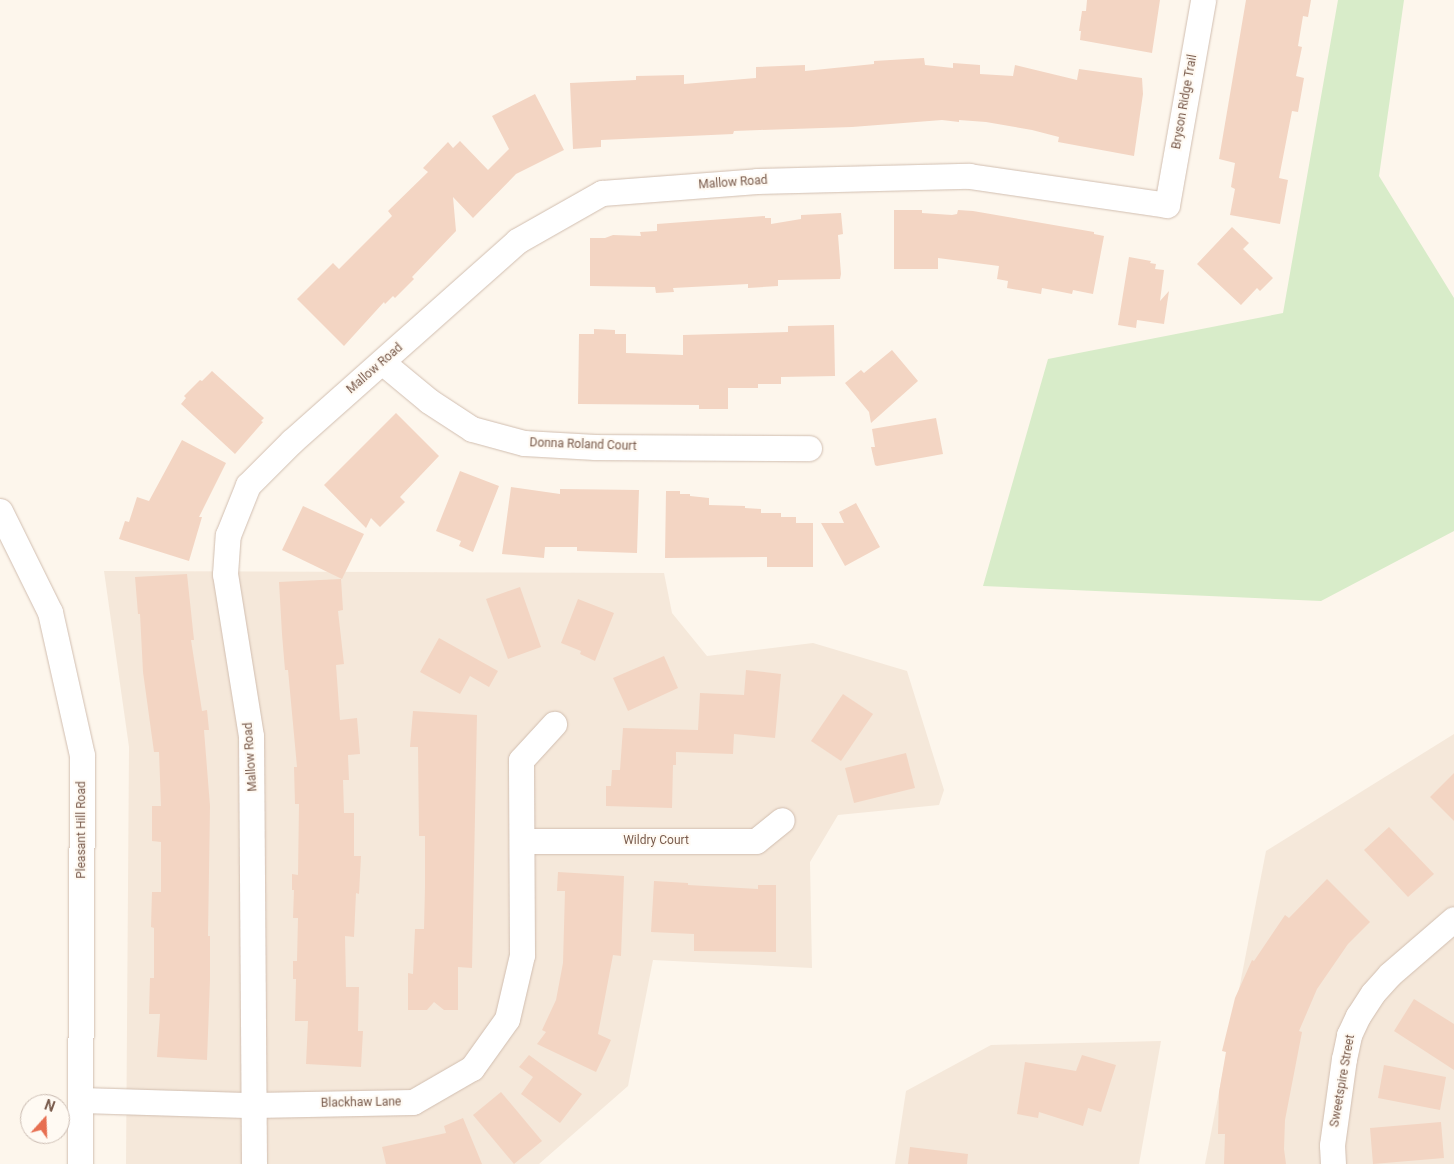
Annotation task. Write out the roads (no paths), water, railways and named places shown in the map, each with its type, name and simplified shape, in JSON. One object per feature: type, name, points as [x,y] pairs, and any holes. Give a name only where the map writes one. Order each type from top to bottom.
[{"type":"street","name":"Bryson Ridge Trail","points":[[1168,205],[1203,0]]},
{"type":"street","name":"Mallow Road","points":[[254,1164],[251,736],[225,574],[228,535],[248,485],[292,441],[516,241],[602,193],[757,181],[969,176],[1168,205]]},
{"type":"street","name":"Donna Roland Court","points":[[382,362],[429,401],[472,429],[524,443],[595,447],[809,448]]},
{"type":"street","name":"Pleasant Hill Road","points":[[0,511],[50,612],[82,755],[80,1164]]},
{"type":"street","name":"Blackhaw Lane","points":[[80,1100],[254,1105],[413,1102],[472,1068],[507,1019],[522,954],[521,760],[554,724]]},
{"type":"street","name":"Wildry Court","points":[[522,841],[756,841],[782,820]]},
{"type":"street","name":"Sweetspire Street","points":[[1333,1164],[1332,1145],[1344,1059],[1349,1035],[1358,1016],[1373,993],[1390,974],[1454,919]]}]
